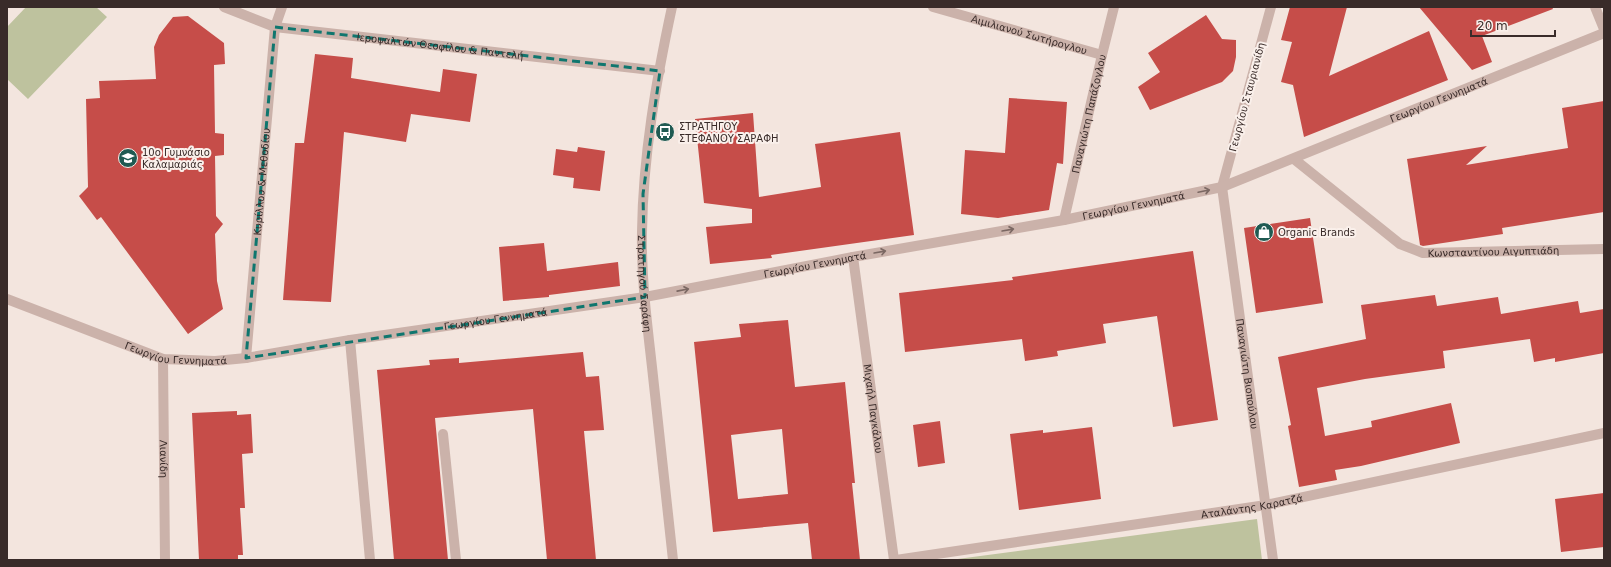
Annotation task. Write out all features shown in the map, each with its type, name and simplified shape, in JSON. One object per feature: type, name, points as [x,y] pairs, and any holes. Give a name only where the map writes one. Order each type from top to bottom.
[{"type":"street","name":"Ιεροψαλτών Θεοφίλου & Παντελή","points":[[224,7],[275,27],[660,71]]},
{"type":"street","name":"Κυρίλλου & Μεθοδίου","points":[[246,358],[275,27],[282,7]]},
{"type":"street","name":"Στρατηγού Σαράφη","points":[[672,7],[660,71],[647,156],[643,194],[642,233],[645,297],[673,560]]},
{"type":"street","name":"Αιμιλιανού Σωτήρογλου","points":[[933,7],[1102,55]]},
{"type":"street","name":"Παναγιώτη Παπάζογλου","points":[[1064,220],[1114,7]]},
{"type":"street","name":"Γεωργίου Σταυριανίδη","points":[[1222,187],[1272,7]]},
{"type":"street","points":[[1595,7],[1604,29]]},
{"type":"street","name":"Γεωργίου Γεννηματά","points":[[7,299],[163,359],[215,362],[350,340],[645,297],[853,256],[1064,220],[1222,187],[1604,33]]},
{"type":"street","name":"Κωνσταντίνου Αιγυπτιάδη","points":[[1294,159],[1400,244],[1423,253],[1604,249]]},
{"type":"street","name":"Παναγιώτη Βιοπούλου","points":[[1222,187],[1273,560]]},
{"type":"street","name":"Μιχαήλ Παγκάλου","points":[[853,256],[895,560]]},
{"type":"street","points":[[350,340],[370,560]]},
{"type":"street","name":"Λιανίδη","points":[[163,359],[165,560]]},
{"type":"street","name":"Αταλάντης Καρατζά","points":[[895,560],[1266,505],[1604,433]]},
{"type":"street","points":[[443,434],[456,560]]},
{"type":"highlighted area","points":[[275,27],[660,71],[643,194],[645,297],[246,358]]},
{"type":"green space","points":[[26,7],[96,7],[107,17],[28,99],[7,79],[7,27]]},
{"type":"green space","points":[[1257,519],[1262,560],[950,560]]},
{"type":"building","points":[[1290,7],[1347,7],[1329,76],[1429,31],[1448,80],[1304,137],[1293,85],[1281,82],[1292,42],[1281,40]]},
{"type":"building","points":[[1419,7],[1552,7],[1553,9],[1482,36],[1492,62],[1472,70]]},
{"type":"building","points":[[1206,15],[1222,39],[1236,40],[1236,57],[1233,71],[1222,82],[1150,110],[1138,87],[1160,72],[1148,53]]},
{"type":"building","points":[[188,16],[224,43],[225,64],[214,65],[215,133],[224,134],[224,155],[215,156],[216,216],[223,224],[215,234],[217,281],[223,309],[188,334],[101,217],[97,220],[79,196],[88,187],[86,99],[100,98],[99,81],[156,79],[154,47],[159,35],[173,17]]},
{"type":"building","points":[[315,54],[353,58],[351,78],[440,92],[443,69],[477,74],[470,122],[411,114],[406,142],[344,132],[331,302],[283,300],[295,143],[304,143]]},
{"type":"building","points":[[1009,98],[1067,102],[1063,164],[1057,163],[1049,210],[998,218],[961,214],[965,150],[1005,153]]},
{"type":"building","points":[[1604,101],[1604,212],[1502,228],[1503,234],[1423,246],[1420,245],[1407,159],[1487,146],[1466,165],[1568,148],[1562,108]]},
{"type":"building","points":[[753,113],[759,197],[821,187],[815,144],[900,132],[914,235],[771,255],[772,258],[710,264],[706,227],[752,223],[752,209],[704,203],[695,119]]},
{"type":"building","points":[[578,147],[605,151],[600,191],[573,188],[574,178],[553,175],[556,149],[577,152]]},
{"type":"building","points":[[1310,218],[1323,303],[1256,313],[1244,228]]},
{"type":"building","points":[[544,243],[547,271],[618,262],[620,286],[549,295],[549,297],[503,301],[499,247]]},
{"type":"building","points":[[1193,251],[1218,420],[1173,427],[1157,316],[1103,324],[1106,343],[1057,351],[1058,356],[1025,361],[1022,339],[905,352],[899,293],[1013,280],[1012,277]]},
{"type":"building","points":[[1435,295],[1437,306],[1498,297],[1501,314],[1578,301],[1580,313],[1604,309],[1604,353],[1555,362],[1555,358],[1534,362],[1530,339],[1443,351],[1445,368],[1365,379],[1317,388],[1325,436],[1372,427],[1371,421],[1451,403],[1460,443],[1361,466],[1335,470],[1337,480],[1299,487],[1288,426],[1291,425],[1278,357],[1366,339],[1361,305]]},
{"type":"building","points":[[788,320],[795,387],[845,382],[855,483],[852,483],[860,560],[812,560],[808,523],[713,532],[694,342],[741,337],[739,324]],"holes":[[[782,429],[788,494],[738,499],[731,435]]]},
{"type":"building","points":[[583,352],[586,377],[599,376],[604,430],[584,431],[596,560],[547,560],[533,409],[435,418],[448,560],[394,560],[377,370],[430,365],[429,360],[459,358],[459,363]]},
{"type":"building","points":[[237,411],[237,415],[251,414],[253,453],[242,454],[245,508],[240,508],[243,555],[238,555],[238,560],[199,560],[192,413]]},
{"type":"building","points":[[940,421],[945,463],[918,467],[913,425]]},
{"type":"building","points":[[1092,427],[1101,499],[1019,510],[1010,434],[1043,430],[1043,433]]},
{"type":"building","points":[[1604,493],[1604,547],[1561,552],[1555,499]]},
{"type":"place","name":"ΣΤΡΑΤΗΓΟΥ ΣΤΕΦΑΝΟΥ ΣΑΡΑΦΗ","points":[[665,132]]},
{"type":"place","name":"10ο Γυμνάσιο Καλαμαριάς","points":[[128,158]]},
{"type":"place","name":"Organic Brands","points":[[1264,232]]}]
